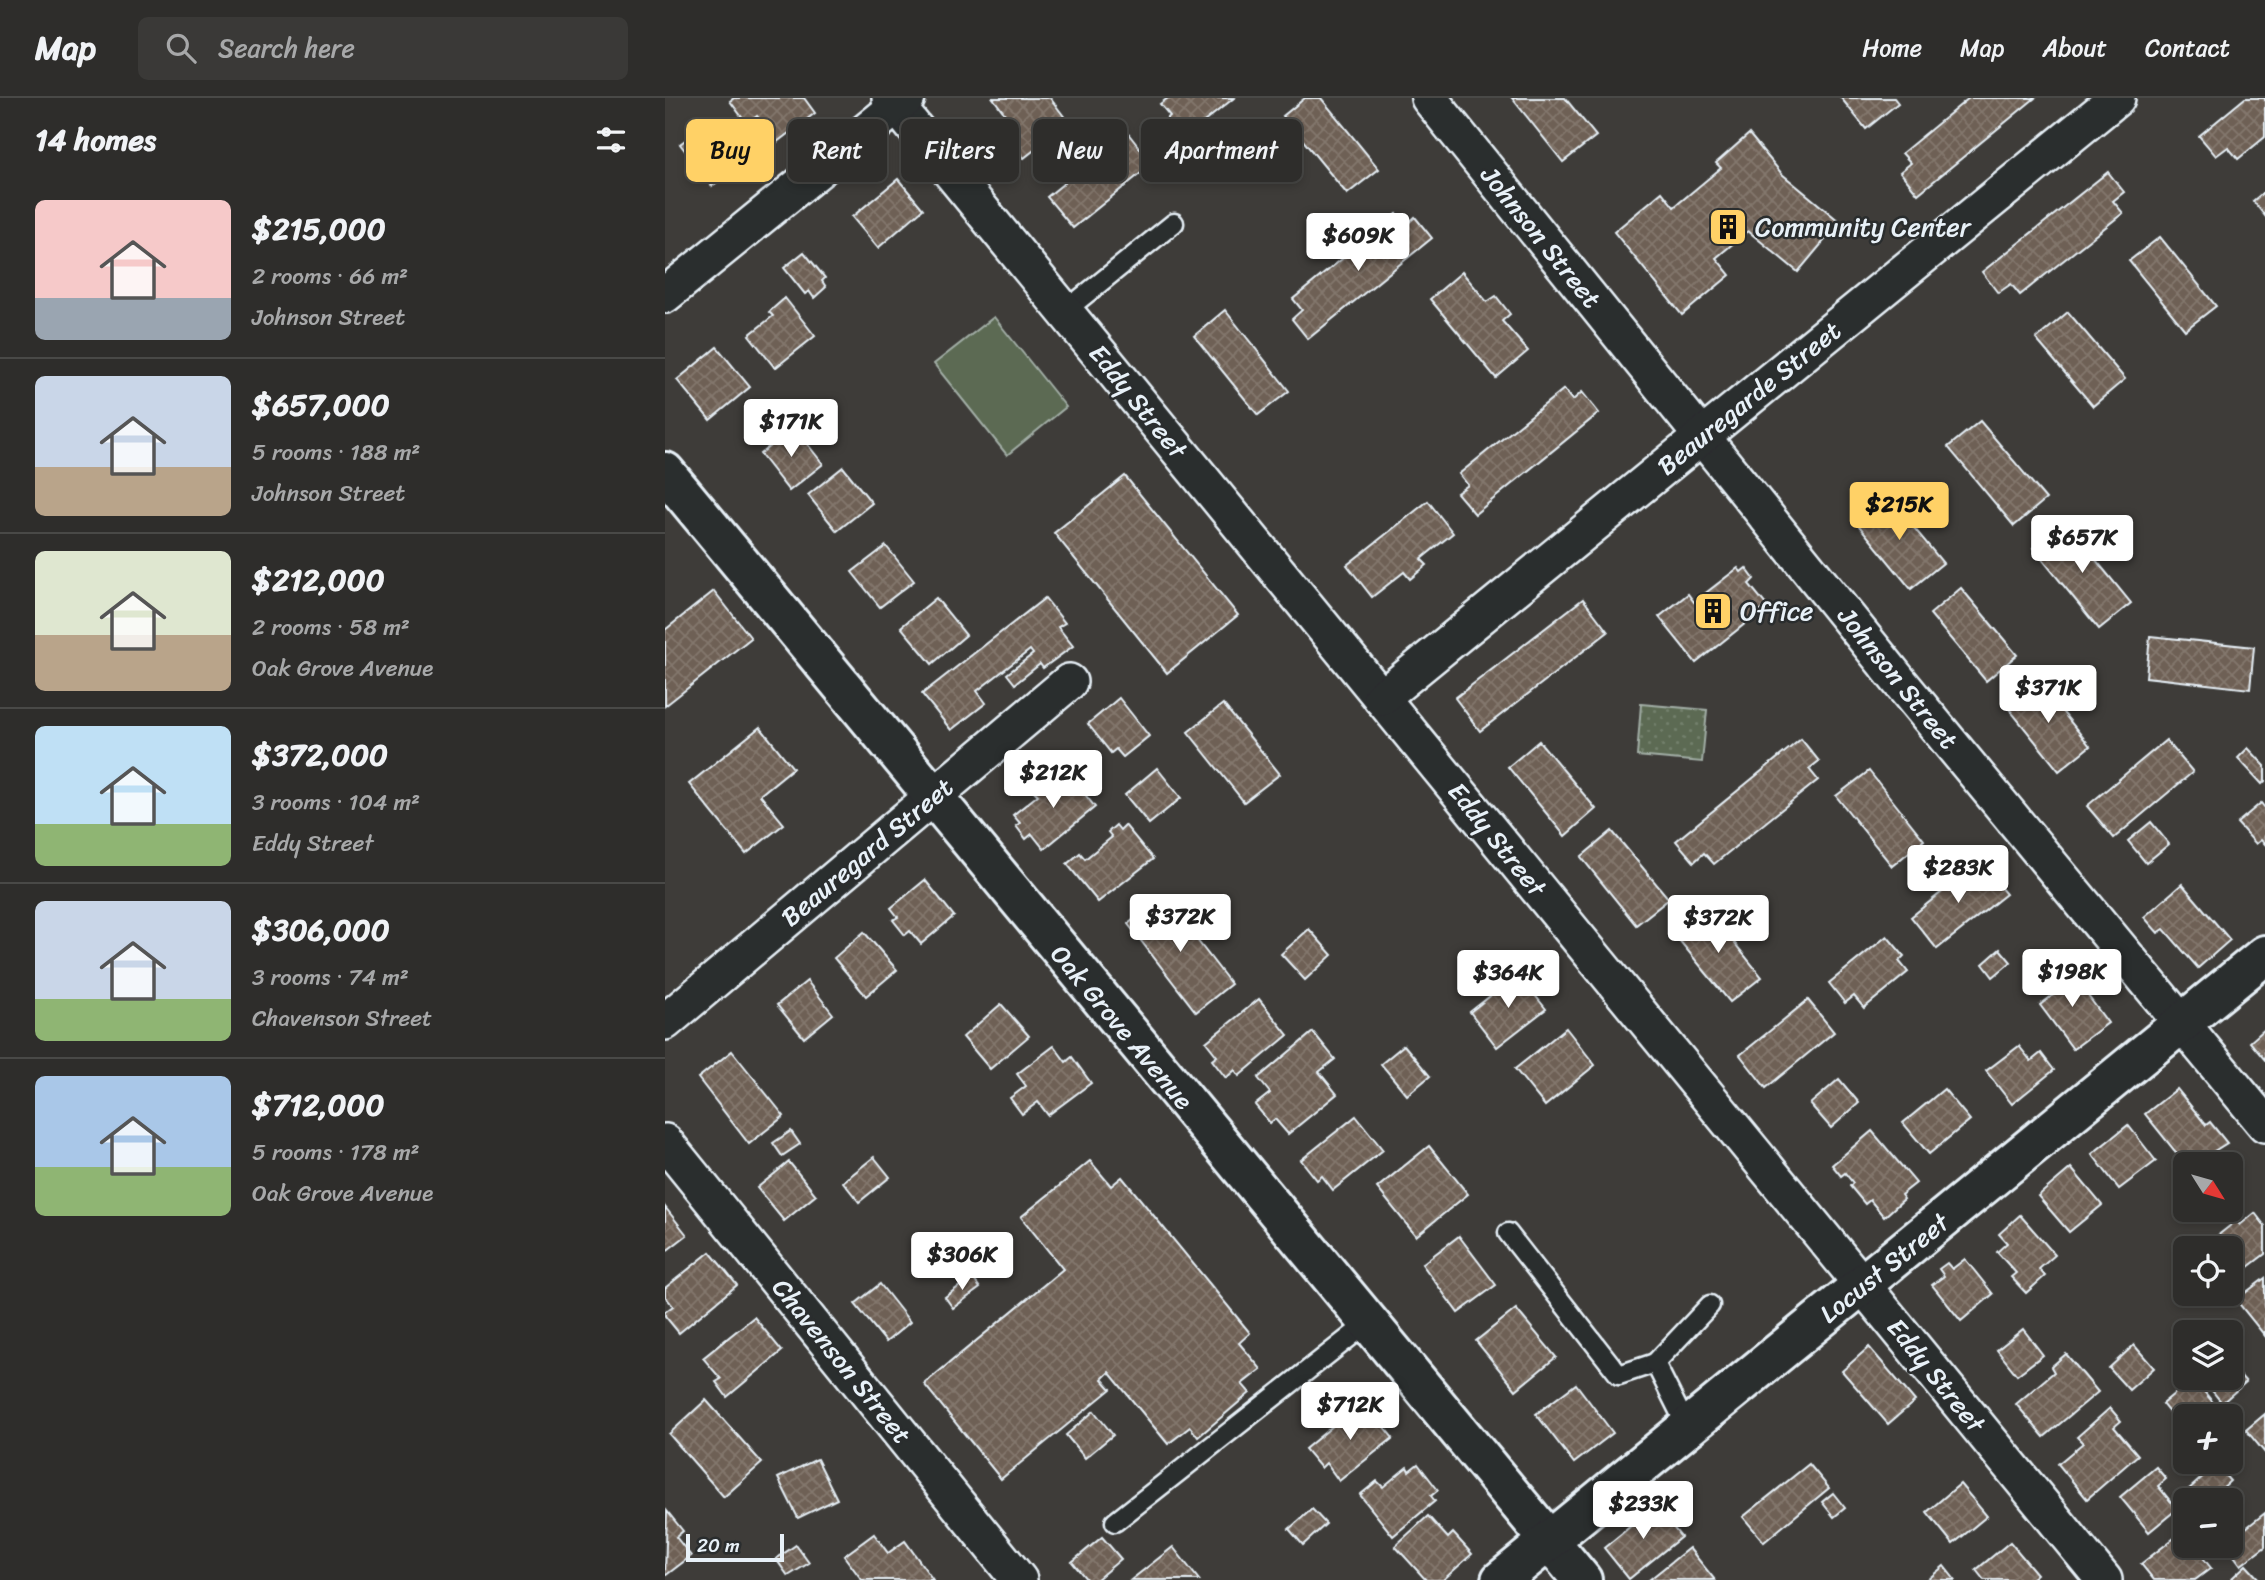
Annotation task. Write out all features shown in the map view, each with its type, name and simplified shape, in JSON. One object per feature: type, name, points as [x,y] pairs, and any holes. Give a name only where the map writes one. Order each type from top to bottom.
[{"type":"street","name":"Johnson Street","points":[[1429,98],[2265,1125]]},
{"type":"street","name":"Beauregarde Street","points":[[1381,698],[2117,98]]},
{"type":"street","points":[[665,295],[898,101]]},
{"type":"street","name":"Eddy Street","points":[[898,101],[1065,311],[2104,1580]]},
{"type":"street","name":"Oak Grove Avenue","points":[[665,472],[1582,1580]]},
{"type":"street","name":"Beauregard Street","points":[[665,1022],[1069,682]]},
{"type":"street","name":"Locust Street","points":[[1501,1580],[1686,1425],[1863,1286],[2265,955]]},
{"type":"street","name":"Chavenson Street","points":[[665,1142],[1019,1580]]},
{"type":"lane","points":[[1065,311],[1174,223]]},
{"type":"lane","points":[[1508,1233],[1619,1375],[1655,1363],[1710,1305]]},
{"type":"lane","points":[[1115,1522],[1369,1322]]},
{"type":"lane","points":[[1655,1363],[1686,1425]]},
{"type":"green space","points":[[994,317],[1066,407],[1007,455],[934,364]]},
{"type":"green space","points":[[1641,704],[1707,710],[1702,762],[1637,756]]},
{"type":"building","points":[[734,98],[804,98],[815,113],[807,119],[788,119],[788,134],[777,142],[774,138],[774,119],[759,119],[757,116],[753,119],[743,119],[730,101]]},
{"type":"building","points":[[993,98],[1050,98],[1066,119],[1033,119],[1033,151],[1024,158],[1019,152],[1019,119],[1008,118]]},
{"type":"building","points":[[1168,98],[1234,98],[1208,119],[1167,119],[1170,116],[1160,104]]},
{"type":"building","points":[[1305,98],[1321,98],[1379,169],[1347,194],[1302,139],[1302,119],[1285,119],[1283,116]]},
{"type":"building","points":[[1512,98],[1565,98],[1596,136],[1563,162]]},
{"type":"building","points":[[1841,98],[1894,98],[1898,103],[1866,129]]},
{"type":"building","points":[[1969,98],[2035,98],[1918,194],[1900,172],[1911,163],[1902,153]]},
{"type":"building","points":[[2245,98],[2265,98],[2265,137],[2238,159],[2228,147],[2216,156],[2199,136]]},
{"type":"building","points":[[1127,132],[1141,150],[1141,173],[1073,228],[1047,197],[1065,182],[1127,182]]},
{"type":"building","name":"Community Center","points":[[1749,134],[1782,174],[1840,222],[1798,272],[1748,231],[1716,258],[1730,275],[1682,315],[1614,232],[1662,192],[1674,207],[1721,168],[1716,163]]},
{"type":"building","points":[[686,140],[686,152],[680,144]]},
{"type":"building","points":[[2108,172],[2124,192],[2113,201],[2123,213],[2020,295],[2011,284],[1998,293],[1982,272]]},
{"type":"building","points":[[898,179],[923,209],[878,248],[852,217]]},
{"type":"building","points":[[2265,191],[2265,216],[2253,201]]},
{"type":"building","points":[[1397,214],[1406,225],[1415,217],[1432,238],[1308,339],[1292,319],[1302,310],[1293,299]]},
{"type":"building","points":[[2160,237],[2216,306],[2185,330],[2129,261]]},
{"type":"building","points":[[804,252],[825,278],[822,281],[826,287],[814,298],[809,291],[805,294],[784,268]]},
{"type":"building","points":[[1462,272],[1487,302],[1496,296],[1510,314],[1502,321],[1528,351],[1496,378],[1430,299]]},
{"type":"building","points":[[785,298],[815,336],[775,368],[749,335],[773,316],[769,312]]},
{"type":"building","points":[[1225,310],[1289,391],[1258,415],[1194,336]]},
{"type":"building","points":[[2068,312],[2125,379],[2093,406],[2036,339]]},
{"type":"building","points":[[717,347],[750,387],[710,420],[677,380]]},
{"type":"building","points":[[1564,389],[1573,400],[1582,392],[1599,413],[1475,514],[1457,493],[1468,485],[1459,474]]},
{"type":"building","points":[[1980,421],[2046,499],[2014,526],[1948,447]]},
{"type":"building","points":[[794,427],[823,464],[789,491],[760,454]]},
{"type":"building","points":[[843,467],[872,503],[837,531],[808,495]]},
{"type":"building","points":[[1125,476],[1238,615],[1167,673],[1054,533]]},
{"type":"building","points":[[1887,495],[1943,563],[1911,589],[1855,521]]},
{"type":"building","points":[[1428,501],[1453,533],[1421,559],[1427,565],[1410,579],[1404,572],[1372,597],[1347,565]]},
{"type":"building","points":[[2065,522],[2131,603],[2099,629],[2033,548]]},
{"type":"building","points":[[886,546],[914,581],[880,607],[852,572]]},
{"type":"building","name":"Office","points":[[1738,568],[1741,572],[1746,568],[1754,579],[1749,584],[1767,606],[1696,663],[1659,617],[1688,594],[1694,602]]},
{"type":"building","points":[[1961,588],[2017,655],[1986,681],[1930,614]]},
{"type":"building","points":[[714,591],[751,638],[665,706],[665,630]]},
{"type":"building","points":[[936,598],[966,635],[932,664],[901,627]]},
{"type":"building","points":[[1045,598],[1065,623],[1058,627],[1073,646],[1043,668],[1040,664],[1015,684],[1007,674],[1033,654],[1030,650],[977,691],[986,703],[951,730],[922,694]]},
{"type":"building","points":[[1583,599],[1608,632],[1480,731],[1455,698]]},
{"type":"building","points":[[2150,636],[2254,647],[2250,689],[2146,677]]},
{"type":"building","points":[[2036,679],[2090,746],[2059,771],[2005,704]]},
{"type":"building","points":[[1119,698],[1149,736],[1123,757],[1116,749],[1111,753],[1088,724]]},
{"type":"building","points":[[1223,704],[1280,774],[1244,802],[1188,732]]},
{"type":"building","points":[[760,727],[793,768],[760,795],[784,824],[746,854],[689,784]]},
{"type":"building","points":[[1801,739],[1819,761],[1809,769],[1818,780],[1714,864],[1704,853],[1694,862],[1676,841]]},
{"type":"building","points":[[2166,740],[2193,772],[2114,838],[2087,806]]},
{"type":"building","points":[[1539,741],[1596,809],[1565,836],[1508,767]]},
{"type":"building","points":[[2248,748],[2265,766],[2265,781],[2262,784],[2238,758]]},
{"type":"building","points":[[1157,768],[1181,798],[1149,824],[1125,795]]},
{"type":"building","points":[[1869,771],[1924,840],[1892,866],[1836,796]]},
{"type":"building","points":[[1067,772],[1095,807],[1044,849],[1032,834],[1026,839],[1016,826],[1020,823],[1013,815],[1038,795],[1034,791],[1055,773],[1059,778]]},
{"type":"building","points":[[2261,803],[2265,808],[2265,844],[2261,840],[2256,844],[2237,823]]},
{"type":"building","points":[[2151,822],[2169,844],[2146,863],[2128,841]]},
{"type":"building","points":[[1116,825],[1120,830],[1125,825],[1153,859],[1098,902],[1067,864],[1080,853],[1085,859],[1112,837],[1108,832]]},
{"type":"building","points":[[1612,831],[1669,899],[1636,925],[1581,857]]},
{"type":"building","points":[[1979,862],[2006,894],[1937,949],[1911,917]]},
{"type":"building","points":[[925,880],[954,916],[921,944],[910,931],[905,935],[893,920],[898,917],[891,908]]},
{"type":"building","points":[[2182,884],[2230,940],[2198,968],[2164,929],[2158,933],[2144,917]]},
{"type":"building","points":[[1163,896],[1231,984],[1196,1012],[1128,924]]},
{"type":"building","points":[[1706,908],[1762,977],[1730,1002],[1674,934]]},
{"type":"building","points":[[1309,929],[1332,955],[1305,980],[1281,954]]},
{"type":"building","points":[[864,932],[897,970],[866,996],[834,958]]},
{"type":"building","points":[[1887,936],[1904,956],[1899,961],[1908,972],[1864,1008],[1854,996],[1845,1003],[1829,983]]},
{"type":"building","points":[[2000,949],[2011,962],[1993,977],[1983,964]]},
{"type":"building","points":[[2066,966],[2108,1023],[2073,1049],[2040,1005],[2057,992],[2048,979]]},
{"type":"building","points":[[1518,974],[1546,1009],[1497,1047],[1470,1012]]},
{"type":"building","points":[[807,981],[833,1014],[804,1038],[777,1005]]},
{"type":"building","points":[[1259,999],[1288,1035],[1239,1076],[1235,1070],[1226,1078],[1212,1060],[1217,1056],[1206,1042]]},
{"type":"building","points":[[1808,1000],[1834,1032],[1766,1088],[1740,1055]]},
{"type":"building","points":[[1001,1004],[1029,1036],[990,1069],[963,1037]]},
{"type":"building","points":[[1566,1028],[1595,1065],[1545,1106],[1515,1069]]},
{"type":"building","points":[[2265,1029],[2265,1060],[2250,1042]]},
{"type":"building","points":[[1313,1032],[1335,1059],[1319,1072],[1337,1094],[1288,1134],[1275,1119],[1270,1123],[1255,1105],[1270,1093],[1258,1078]]},
{"type":"building","points":[[1404,1045],[1430,1076],[1407,1095],[1381,1064]]},
{"type":"building","points":[[1054,1046],[1066,1062],[1072,1057],[1091,1083],[1048,1115],[1038,1102],[1022,1114],[1010,1098],[1026,1086],[1017,1074]]},
{"type":"building","points":[[2019,1046],[2031,1061],[2041,1053],[2054,1070],[2012,1104],[1986,1071]]},
{"type":"building","points":[[732,1051],[784,1116],[749,1144],[698,1078]]},
{"type":"building","points":[[1839,1079],[1859,1103],[1831,1128],[1810,1104]]},
{"type":"building","points":[[1944,1089],[1970,1120],[1929,1154],[1903,1123]]},
{"type":"building","points":[[2177,1089],[2206,1125],[2210,1122],[2227,1143],[2212,1152],[2176,1152],[2145,1114]]},
{"type":"building","points":[[1356,1116],[1383,1150],[1333,1190],[1322,1176],[1317,1180],[1301,1160]]},
{"type":"building","points":[[2128,1125],[2156,1161],[2119,1189],[2092,1154]]},
{"type":"building","points":[[791,1131],[800,1144],[782,1156],[773,1143]]},
{"type":"building","points":[[1872,1131],[1916,1183],[1901,1195],[1904,1199],[1884,1217],[1870,1200],[1865,1204],[1850,1186],[1853,1183],[1845,1173],[1841,1176],[1832,1165]]},
{"type":"building","points":[[1429,1146],[1468,1194],[1416,1236],[1377,1188]]},
{"type":"building","points":[[874,1157],[890,1177],[859,1202],[843,1182]]},
{"type":"building","points":[[1090,1161],[1111,1186],[1122,1177],[1250,1333],[1239,1343],[1261,1369],[1242,1384],[1250,1393],[1198,1437],[1190,1427],[1168,1444],[1109,1372],[1102,1379],[1111,1389],[1001,1479],[924,1384],[1063,1269],[1021,1217]]},
{"type":"building","points":[[789,1162],[816,1195],[784,1221],[757,1188]]},
{"type":"building","points":[[2071,1168],[2102,1205],[2069,1232],[2038,1196]]},
{"type":"building","points":[[665,1207],[687,1235],[665,1252]]},
{"type":"building","points":[[2255,1213],[2265,1226],[2265,1254],[2243,1271],[2243,1236],[2217,1236],[2235,1222],[2240,1225]]},
{"type":"building","points":[[2020,1215],[2055,1255],[2039,1269],[2045,1276],[2026,1293],[2011,1277],[2016,1273],[1997,1252],[2007,1243],[1999,1234]]},
{"type":"building","points":[[1459,1236],[1496,1285],[1458,1313],[1422,1264]]},
{"type":"building","points":[[710,1252],[737,1285],[679,1333],[665,1316],[665,1312],[673,1306],[665,1296],[665,1288]]},
{"type":"building","points":[[1965,1259],[1993,1294],[1961,1321],[1932,1285],[1944,1276],[1939,1269],[1947,1263],[1952,1269]]},
{"type":"building","points":[[972,1277],[980,1288],[953,1308],[945,1297]]},
{"type":"building","points":[[2265,1278],[2265,1336],[2241,1306],[2243,1306],[2243,1295]]},
{"type":"building","points":[[880,1284],[910,1322],[886,1342],[855,1304]]},
{"type":"building","points":[[1516,1309],[1556,1357],[1516,1390],[1476,1341]]},
{"type":"building","points":[[754,1317],[782,1351],[727,1397],[716,1382],[721,1379],[703,1358]]},
{"type":"building","points":[[2023,1329],[2043,1355],[2017,1375],[1997,1350]]},
{"type":"building","points":[[2134,1345],[2154,1368],[2129,1390],[2109,1368]]},
{"type":"building","points":[[1869,1347],[1915,1401],[1888,1424],[1842,1371]]},
{"type":"building","points":[[2066,1354],[2098,1392],[2044,1437],[2016,1404],[2054,1372],[2051,1367]]},
{"type":"building","points":[[1576,1384],[1613,1433],[1574,1463],[1536,1414]]},
{"type":"building","points":[[2179,1390],[2203,1390],[2214,1404],[2173,1404],[2173,1418],[2162,1404]]},
{"type":"building","points":[[2212,1390],[2237,1390],[2222,1403]]},
{"type":"building","points":[[706,1400],[762,1463],[724,1497],[669,1434]]},
{"type":"building","points":[[1363,1401],[1393,1438],[1339,1481],[1326,1463],[1321,1468],[1305,1449]]},
{"type":"building","points":[[2110,1408],[2121,1421],[2114,1427],[2138,1455],[2087,1499],[2058,1464],[2083,1443],[2077,1437]]},
{"type":"building","points":[[1094,1411],[1113,1435],[1085,1458],[1066,1435]]},
{"type":"building","points":[[2265,1414],[2265,1453],[2246,1430]]},
{"type":"building","points":[[817,1459],[837,1499],[798,1518],[778,1478]]},
{"type":"building","points":[[1418,1464],[1438,1490],[1431,1496],[1435,1501],[1393,1536],[1360,1495],[1377,1481],[1383,1487],[1407,1467],[1409,1471]]},
{"type":"building","points":[[1809,1464],[1829,1488],[1764,1542],[1743,1517]]},
{"type":"building","points":[[2156,1467],[2166,1479],[2158,1486],[2173,1504],[2173,1512],[2149,1532],[2120,1497]]},
{"type":"building","points":[[2206,1474],[2224,1474],[2230,1481],[2222,1488],[2190,1488]]},
{"type":"building","points":[[1960,1484],[1987,1516],[1953,1544],[1927,1512]]},
{"type":"building","points":[[1833,1493],[1845,1508],[1834,1517],[1822,1502]]},
{"type":"building","points":[[1652,1501],[1681,1537],[1629,1579],[1604,1548],[1643,1516],[1639,1511]]},
{"type":"building","points":[[1312,1509],[1326,1524],[1303,1545],[1289,1529]]},
{"type":"building","points":[[667,1511],[683,1531],[676,1537],[691,1556],[665,1576]]},
{"type":"building","points":[[2265,1513],[2265,1547],[2241,1565],[2236,1558],[2243,1558],[2243,1530]]},
{"type":"building","points":[[1428,1516],[1448,1538],[1453,1533],[1472,1554],[1443,1580],[1426,1580],[1395,1546]]},
{"type":"building","points":[[874,1534],[888,1553],[905,1541],[933,1580],[862,1580],[844,1556]]},
{"type":"building","points":[[1102,1537],[1121,1559],[1096,1580],[1087,1580],[1072,1562]]},
{"type":"building","points":[[2173,1539],[2173,1558],[2203,1558],[2211,1568],[2195,1580],[2154,1580],[2141,1564]]},
{"type":"building","points":[[2010,1542],[2037,1574],[2030,1580],[1984,1580],[1976,1570]]},
{"type":"building","points":[[796,1545],[809,1563],[788,1576],[776,1559]]},
{"type":"building","points":[[1173,1547],[1199,1580],[1131,1580]]},
{"type":"building","points":[[1689,1548],[1715,1580],[1649,1580]]},
{"type":"building","points":[[2246,1565],[2260,1580],[2232,1578]]},
{"type":"building","points":[[1944,1566],[1955,1580],[1927,1580]]},
{"type":"place","name":"Community Center","points":[[1728,227]]},
{"type":"place","name":"Office","points":[[1713,611]]}]
